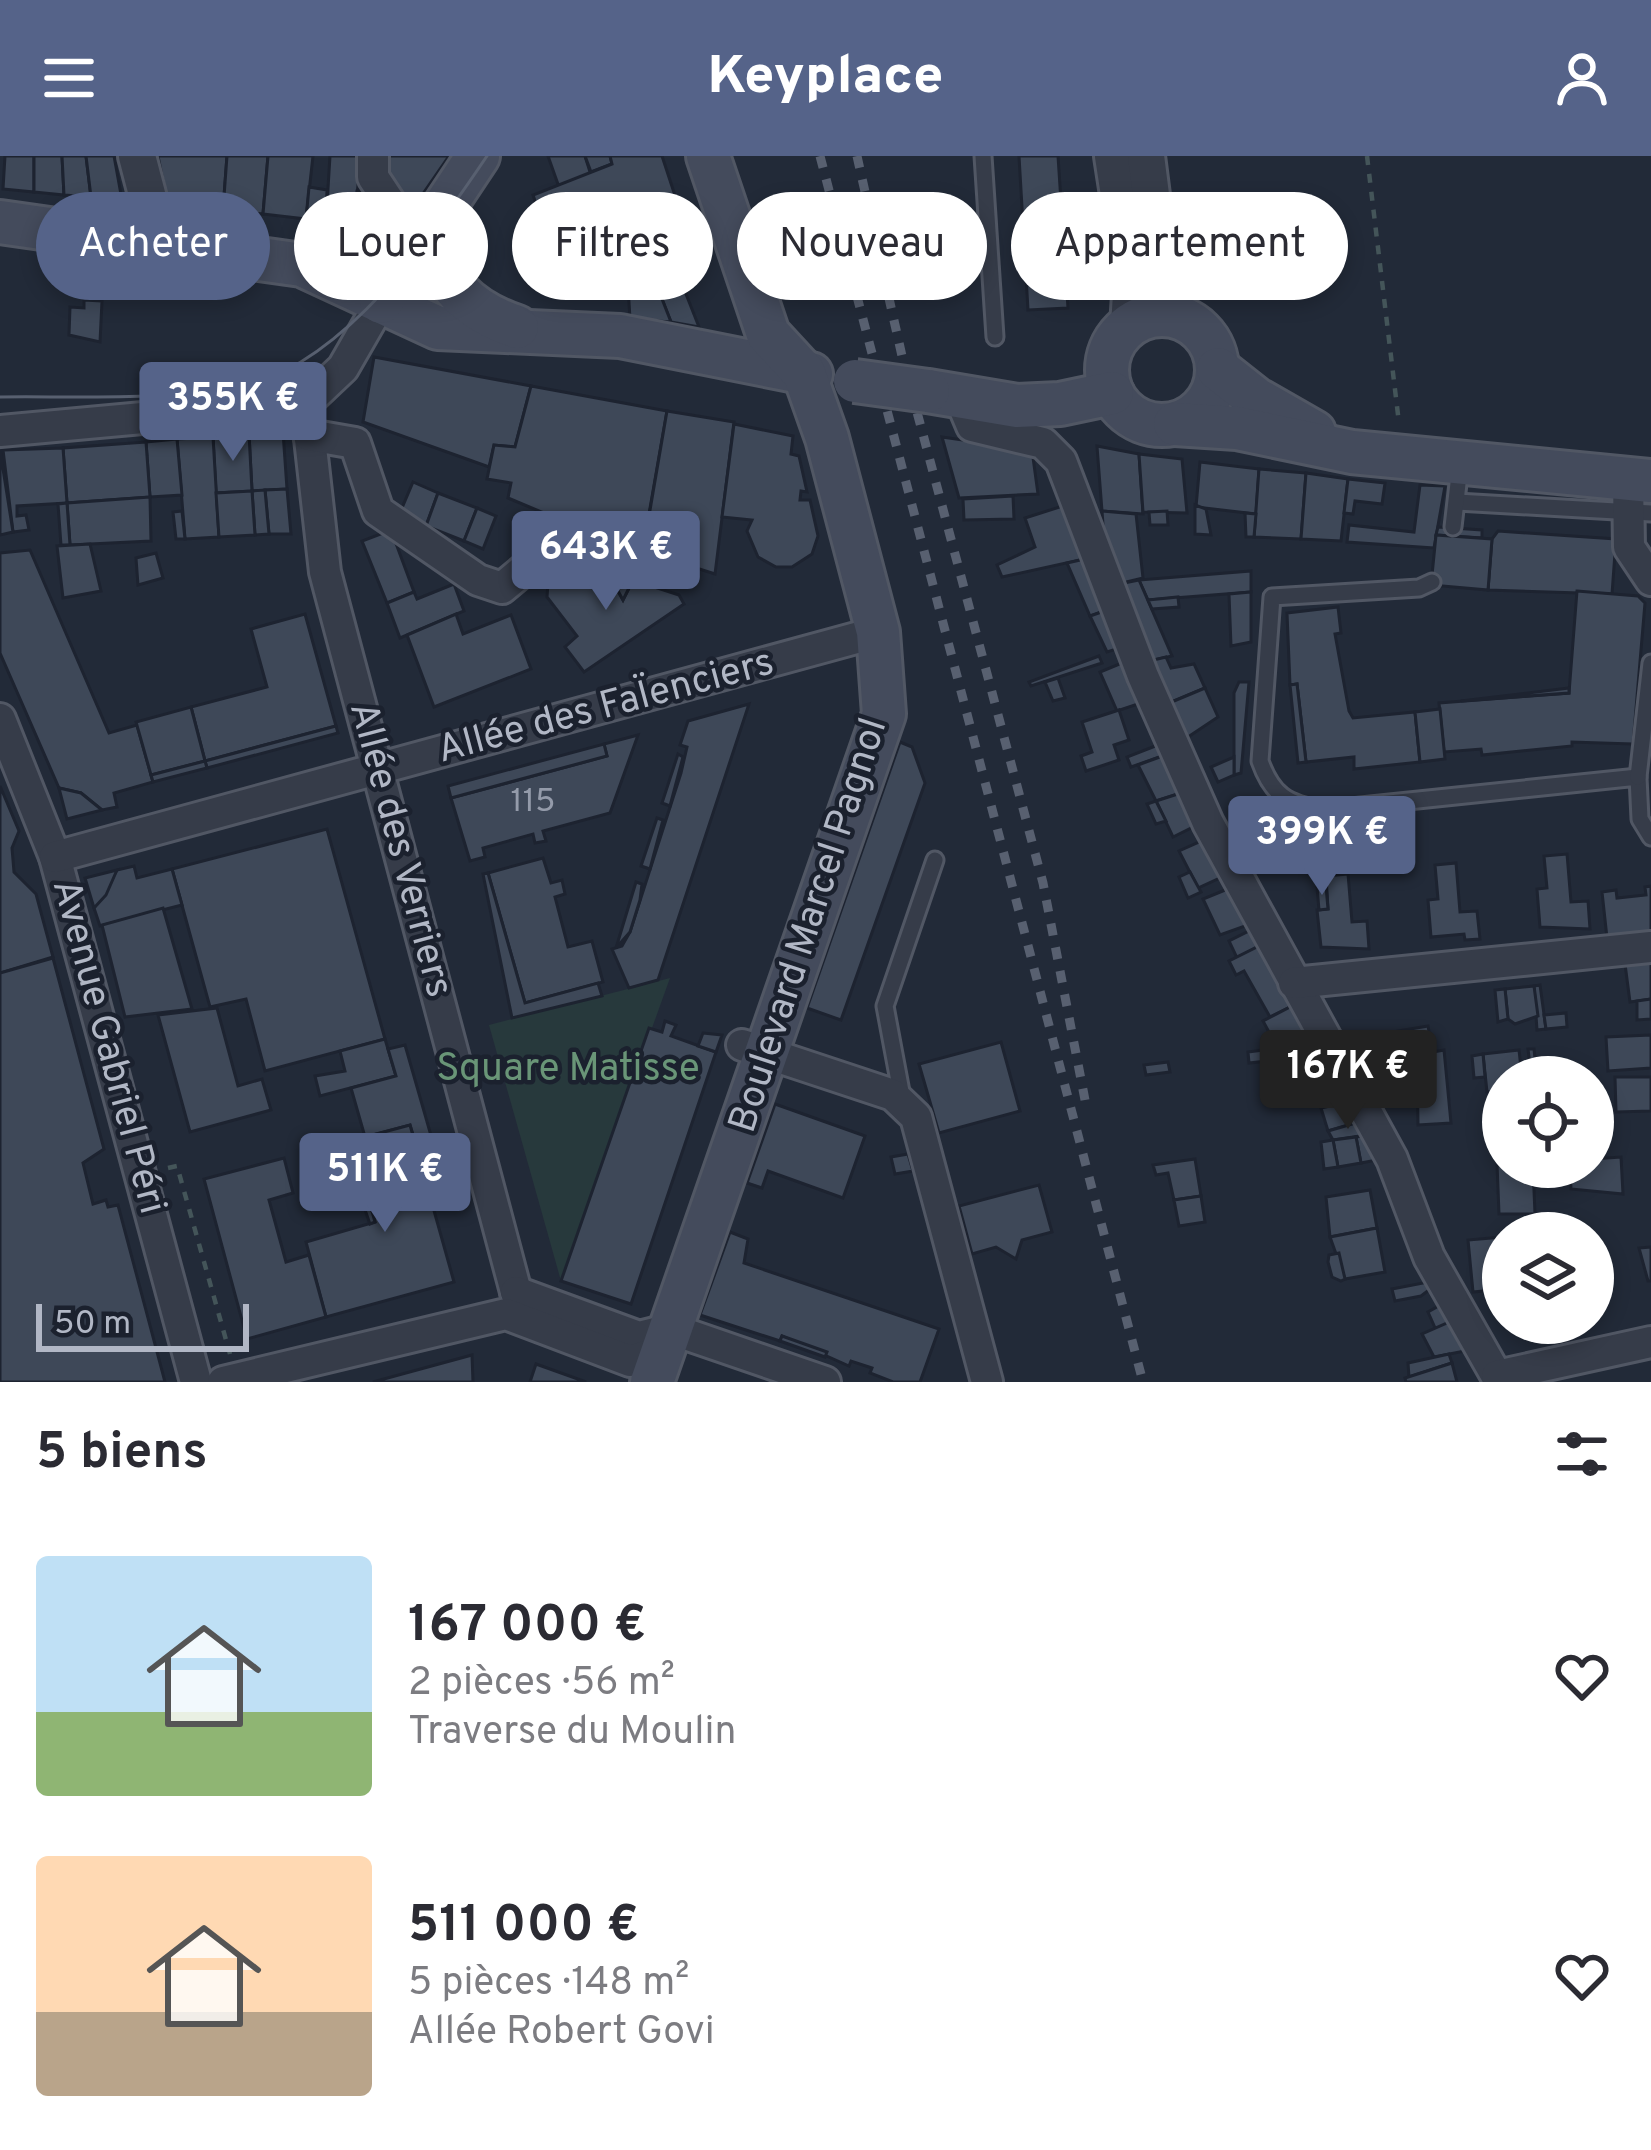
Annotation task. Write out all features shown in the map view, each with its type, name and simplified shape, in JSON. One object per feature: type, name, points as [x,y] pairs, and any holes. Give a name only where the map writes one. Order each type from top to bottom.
[{"type":"main road","points":[[454,192],[478,156]]},
{"type":"main road","points":[[708,156],[768,334],[804,373]]},
{"type":"main road","points":[[0,222],[36,227]]},
{"type":"main road","points":[[270,260],[302,265],[438,328],[523,328],[620,336],[804,373],[1017,406],[1060,404],[1112,393]]},
{"type":"main road","points":[[463,300],[523,328]]},
{"type":"main road","points":[[1352,452],[1256,399],[1218,369],[1207,337],[1179,317],[1144,317],[1129,326],[1108,356],[1112,393],[1145,423],[1238,428],[1352,452],[1403,458],[1458,483],[1640,496]]},
{"type":"main road","points":[[1175,424],[1190,419],[1210,398],[1218,369]]},
{"type":"main road","name":"Boulevard Marcel Pagnol","points":[[647,1357],[756,1050],[863,712],[868,682],[870,634],[814,438],[804,373]]},
{"type":"street","points":[[137,156],[146,192]]},
{"type":"street","points":[[373,156],[373,176],[385,192]]},
{"type":"street","points":[[1113,156],[1132,279],[1129,326]]},
{"type":"street","points":[[1146,156],[1161,274],[1179,317]]},
{"type":"street","points":[[0,431],[305,404],[344,368],[381,302]]},
{"type":"street","points":[[944,393],[972,426],[1043,442],[1061,461],[1143,676],[1208,823],[1392,1159],[1429,1256],[1499,1379],[1651,1342]]},
{"type":"street","name":"Allée des Verriers","points":[[305,404],[325,572],[511,1303]]},
{"type":"street","points":[[309,435],[355,443],[379,511],[478,580],[502,588],[556,543]]},
{"type":"street","points":[[1640,496],[1629,547],[1651,580]]},
{"type":"street","name":"Allée des FaÏenciers","points":[[55,857],[870,634]]},
{"type":"street","name":"Avenue Gabriel Péri","points":[[0,719],[55,857],[196,1382]]},
{"type":"street","points":[[1294,983],[1651,947]]},
{"type":"street","points":[[756,1050],[903,1100],[916,1117],[987,1382]]},
{"type":"street","points":[[228,1374],[511,1303],[647,1357],[824,1382]]},
{"type":"lane","points":[[983,156],[994,337]]},
{"type":"lane","points":[[1454,527],[1458,483]]},
{"type":"lane","points":[[1432,582],[1419,588],[1272,597],[1259,761],[1268,784],[1288,804],[1322,810],[1638,777]]},
{"type":"lane","points":[[1651,662],[1638,777],[1640,819],[1651,837]]},
{"type":"lane","points":[[903,1100],[885,1006],[935,860]]},
{"type":"path","points":[[1367,156],[1403,458]]},
{"type":"path","points":[[1208,823],[1243,817],[1262,803],[1268,784]]},
{"type":"path","points":[[154,1172],[177,1166],[228,1374]]},
{"type":"green space","name":"Square Matisse","points":[[670,978],[561,1281],[489,1025]]},
{"type":"building","points":[[5,156],[34,156],[34,192],[3,189]]},
{"type":"building","points":[[34,156],[62,156],[64,192],[34,192]]},
{"type":"building","points":[[62,156],[86,156],[90,192],[64,192]]},
{"type":"building","points":[[86,156],[114,156],[121,192],[90,192]]},
{"type":"building","points":[[158,156],[227,156],[224,192],[165,192]]},
{"type":"building","points":[[227,156],[268,156],[265,192],[224,192]]},
{"type":"building","points":[[268,156],[313,156],[309,192],[294,192],[294,218],[270,215],[270,192],[265,192]]},
{"type":"building","points":[[330,156],[361,156],[357,192],[328,192]]},
{"type":"building","points":[[383,156],[449,156],[424,192],[398,192],[382,170]]},
{"type":"building","points":[[548,156],[585,156],[591,175],[559,187]]},
{"type":"building","points":[[585,156],[610,156],[612,164],[591,172]]},
{"type":"building","points":[[610,156],[662,156],[674,192],[541,192],[612,164]]},
{"type":"building","points":[[1019,156],[1058,156],[1060,192],[1021,192]]},
{"type":"building","points":[[84,300],[102,301],[100,342],[69,335],[70,307],[84,308]]},
{"type":"building","points":[[629,300],[662,300],[671,322],[630,319]]},
{"type":"building","points":[[662,300],[688,300],[699,327],[671,322]]},
{"type":"building","points":[[1027,300],[1067,300],[1068,308],[1028,310]]},
{"type":"building","points":[[374,357],[531,386],[515,447],[494,445],[489,467],[363,422]]},
{"type":"building","points":[[531,386],[667,411],[642,554],[508,498],[511,483],[487,479],[494,445],[515,447]]},
{"type":"building","points":[[667,411],[734,422],[715,574],[643,551]]},
{"type":"building","points":[[734,424],[793,436],[791,454],[799,456],[807,492],[801,491],[800,500],[810,500],[818,536],[812,554],[792,567],[776,567],[758,557],[747,531],[752,520],[722,517]]},
{"type":"building","points":[[283,432],[287,489],[252,491],[249,434]]},
{"type":"building","points":[[249,434],[252,491],[216,493],[213,437]]},
{"type":"building","points":[[213,437],[219,537],[185,539],[177,439]]},
{"type":"building","points":[[942,437],[1032,450],[1038,494],[959,498]]},
{"type":"building","points":[[177,439],[182,495],[150,497],[146,442]]},
{"type":"building","points":[[146,442],[150,497],[67,503],[63,448]]},
{"type":"building","points":[[1097,446],[1139,454],[1143,514],[1102,511]]},
{"type":"building","points":[[63,448],[67,503],[17,506],[17,516],[26,515],[29,530],[13,532],[3,450]]},
{"type":"building","points":[[0,450],[13,532],[0,535]]},
{"type":"building","points":[[1139,454],[1182,459],[1187,513],[1143,512]]},
{"type":"building","points":[[1200,462],[1259,469],[1256,514],[1196,507]]},
{"type":"building","points":[[1259,469],[1306,473],[1301,539],[1254,537]]},
{"type":"building","points":[[1306,473],[1348,479],[1341,541],[1301,539]]},
{"type":"building","points":[[1348,479],[1385,483],[1382,504],[1355,501],[1353,514],[1344,513]]},
{"type":"building","points":[[413,482],[438,493],[426,526],[399,515]]},
{"type":"building","points":[[1420,485],[1445,486],[1434,548],[1347,542],[1349,525],[1414,532]]},
{"type":"building","points":[[287,489],[291,534],[269,534],[265,490]]},
{"type":"building","points":[[265,490],[269,534],[255,535],[252,491]]},
{"type":"building","points":[[252,491],[255,535],[219,537],[216,493]]},
{"type":"building","points":[[438,493],[477,508],[464,541],[426,526]]},
{"type":"building","points":[[1013,496],[1014,519],[964,520],[963,499]]},
{"type":"building","points":[[150,497],[151,541],[70,545],[67,503]]},
{"type":"building","points":[[67,503],[70,545],[61,545],[58,504]]},
{"type":"building","points":[[1069,504],[1089,558],[1002,577],[997,565],[1035,547],[1025,518]]},
{"type":"building","points":[[1195,505],[1206,509],[1211,535],[1195,534]]},
{"type":"building","points":[[477,508],[496,516],[483,549],[464,541]]},
{"type":"building","points":[[182,511],[185,539],[176,539],[173,512]]},
{"type":"building","points":[[1102,511],[1136,514],[1143,578],[1114,585],[1106,565]]},
{"type":"building","points":[[1167,511],[1168,525],[1150,525],[1149,512]]},
{"type":"building","points":[[1245,513],[1256,514],[1254,537],[1246,537]]},
{"type":"building","points":[[1438,527],[1482,530],[1482,538],[1436,535]]},
{"type":"building","points":[[391,530],[414,592],[387,603],[362,541]]},
{"type":"building","points":[[1498,531],[1616,539],[1612,594],[1488,590],[1492,539]]},
{"type":"building","points":[[1436,535],[1492,539],[1488,590],[1431,585]]},
{"type":"building","points":[[90,544],[101,591],[63,598],[57,546]]},
{"type":"building","points":[[30,550],[109,733],[137,725],[153,782],[114,793],[117,807],[102,810],[81,793],[59,788],[0,653],[0,553]]},
{"type":"building","points":[[156,553],[163,578],[138,585],[136,558]]},
{"type":"building","points":[[1089,558],[1110,609],[1090,616],[1067,563]]},
{"type":"building","points":[[580,559],[601,588],[612,580],[623,600],[633,580],[679,595],[684,604],[584,672],[565,647],[577,636],[547,597],[548,584]]},
{"type":"building","points":[[1251,571],[1251,592],[1148,600],[1139,580]]},
{"type":"building","points":[[616,574],[633,580],[623,600],[612,580]]},
{"type":"building","points":[[1139,580],[1172,656],[1145,662],[1114,585]]},
{"type":"building","points":[[454,584],[464,611],[400,638],[387,603],[414,592],[417,599]]},
{"type":"building","points":[[1577,591],[1638,596],[1645,603],[1633,744],[1572,742],[1572,746],[1482,755],[1481,749],[1444,752],[1439,703],[1569,693]]},
{"type":"building","points":[[1251,592],[1251,642],[1231,646],[1229,594]]},
{"type":"building","points":[[1178,597],[1179,607],[1152,609],[1148,600]]},
{"type":"building","points":[[1338,607],[1341,633],[1335,634],[1349,711],[1353,718],[1415,712],[1420,762],[1354,769],[1354,757],[1306,762],[1297,684],[1290,685],[1287,613]]},
{"type":"building","points":[[1110,609],[1123,647],[1107,652],[1090,616]]},
{"type":"building","points":[[305,614],[336,726],[205,761],[191,707],[267,687],[251,629]]},
{"type":"building","points":[[456,614],[463,634],[511,615],[531,669],[434,707],[407,635]]},
{"type":"building","points":[[1099,656],[1102,663],[1031,686],[1029,682]]},
{"type":"building","points":[[1166,657],[1171,668],[1194,664],[1205,688],[1162,706],[1145,662]]},
{"type":"building","points":[[1129,660],[1144,702],[1117,711],[1100,672]]},
{"type":"building","points":[[1058,678],[1065,698],[1053,701],[1045,682]]},
{"type":"building","points":[[1239,682],[1249,682],[1241,773],[1234,775],[1234,693]]},
{"type":"building","points":[[1297,684],[1306,762],[1298,763],[1290,685]]},
{"type":"building","points":[[1205,688],[1218,717],[1179,743],[1162,706]]},
{"type":"building","points":[[1569,688],[1569,693],[1461,701]]},
{"type":"building","points":[[749,704],[658,980],[629,988],[612,949],[622,946],[630,932],[681,773],[687,747],[680,745],[688,721]]},
{"type":"building","points":[[191,707],[205,761],[151,775],[136,722]]},
{"type":"building","points":[[1440,709],[1445,759],[1420,762],[1415,712]]},
{"type":"building","points":[[1119,710],[1129,740],[1114,745],[1119,760],[1086,771],[1081,756],[1092,752],[1082,722]]},
{"type":"building","points":[[336,726],[338,733],[207,768],[205,761]]},
{"type":"building","points":[[638,735],[610,813],[543,831],[546,841],[535,843],[533,834],[483,848],[485,857],[470,861],[451,798],[607,756],[604,744]]},
{"type":"building","points":[[900,742],[912,747],[925,783],[841,1020],[807,1008]]},
{"type":"building","points":[[1163,743],[1168,754],[1131,767],[1127,757]]},
{"type":"building","points":[[604,744],[607,756],[451,798],[448,786]]},
{"type":"building","points":[[678,754],[683,757],[670,806],[662,803]]},
{"type":"building","points":[[1168,754],[1184,792],[1156,801],[1138,765]]},
{"type":"building","points":[[1234,757],[1234,775],[1218,782],[1211,767]]},
{"type":"building","points":[[205,761],[207,768],[153,782],[151,775]]},
{"type":"building","points":[[0,786],[19,831],[12,848],[14,872],[36,894],[53,957],[0,973]]},
{"type":"building","points":[[59,788],[81,793],[102,810],[67,819]]},
{"type":"building","points":[[1184,792],[1199,824],[1173,837],[1156,801]]},
{"type":"building","points":[[1156,801],[1166,821],[1156,824],[1147,804]]},
{"type":"building","points":[[657,818],[663,820],[650,869],[641,866]]},
{"type":"building","points":[[327,829],[385,1039],[265,1071],[246,999],[210,1007],[172,869]]},
{"type":"building","points":[[1295,831],[1297,856],[1271,858],[1269,833]]},
{"type":"building","points":[[1206,839],[1224,876],[1198,888],[1179,851]]},
{"type":"building","points":[[1567,854],[1571,902],[1588,901],[1590,929],[1540,927],[1537,889],[1547,888],[1544,856]]},
{"type":"building","points":[[543,858],[551,883],[562,880],[565,894],[555,897],[568,947],[592,941],[603,982],[525,1003],[488,873]]},
{"type":"building","points":[[1456,863],[1460,912],[1477,911],[1480,939],[1465,940],[1464,934],[1431,937],[1428,900],[1438,899],[1435,865]]},
{"type":"building","points":[[134,866],[137,878],[172,869],[182,905],[100,926],[94,908],[117,870]]},
{"type":"building","points":[[117,870],[106,895],[94,908],[85,878]]},
{"type":"building","points":[[1190,872],[1201,892],[1188,898],[1179,877]]},
{"type":"building","points":[[488,873],[525,1003],[598,983],[602,996],[512,1018],[483,874]]},
{"type":"building","points":[[1348,874],[1352,922],[1367,921],[1369,949],[1321,947],[1317,910],[1328,909],[1326,876]]},
{"type":"building","points":[[636,882],[642,884],[640,900],[630,932],[616,948]]},
{"type":"building","points":[[1326,886],[1328,909],[1319,910],[1317,887]]},
{"type":"building","points":[[1651,886],[1651,933],[1607,938],[1602,892],[1616,890],[1617,898],[1646,895],[1645,887]]},
{"type":"building","points":[[1230,888],[1248,925],[1220,935],[1203,899]]},
{"type":"building","points":[[163,908],[192,1009],[125,1017],[102,925]]},
{"type":"building","points":[[1251,930],[1259,946],[1237,958],[1229,941]]},
{"type":"building","points":[[1259,946],[1292,1006],[1270,1017],[1244,971],[1236,975],[1229,961]]},
{"type":"building","points":[[53,958],[104,1149],[83,1163],[93,1204],[106,1200],[108,1207],[118,1205],[165,1382],[0,1382],[0,973]]},
{"type":"building","points":[[1651,961],[1651,999],[1630,1002],[1625,964]]},
{"type":"building","points":[[1540,985],[1546,1029],[1537,1030],[1534,986]]},
{"type":"building","points":[[1534,986],[1538,1016],[1515,1024],[1508,1019],[1505,989]]},
{"type":"building","points":[[1505,989],[1508,1019],[1498,1022],[1495,990]]},
{"type":"building","points":[[1651,999],[1651,1019],[1637,1020],[1637,1001]]},
{"type":"building","points":[[1292,1006],[1316,1044],[1278,1049],[1263,1021]]},
{"type":"building","points":[[217,1008],[238,1086],[262,1079],[271,1110],[190,1132],[158,1015]]},
{"type":"building","points":[[1566,1013],[1567,1027],[1546,1029],[1544,1015]]},
{"type":"building","points":[[665,1021],[676,1025],[671,1036],[716,1052],[631,1304],[561,1281],[649,1028],[662,1032]]},
{"type":"building","points":[[1428,1026],[1432,1048],[1387,1057],[1381,1034]]},
{"type":"building","points":[[703,1033],[722,1035],[716,1052],[698,1046]]},
{"type":"building","points":[[1651,1035],[1651,1068],[1614,1071],[1606,1037]]},
{"type":"building","points":[[385,1039],[396,1076],[320,1096],[315,1076],[345,1071],[340,1051]]},
{"type":"building","points":[[1001,1042],[1020,1111],[939,1133],[919,1064]]},
{"type":"building","points":[[1316,1044],[1337,1083],[1298,1090],[1290,1047]]},
{"type":"building","points":[[405,1045],[434,1146],[418,1151],[410,1125],[365,1137],[351,1088],[396,1076],[388,1049]]},
{"type":"building","points":[[1380,1045],[1383,1055],[1360,1060],[1358,1049]]},
{"type":"building","points":[[1271,1049],[1267,1061],[1249,1063],[1248,1052]]},
{"type":"building","points":[[1444,1050],[1451,1123],[1418,1125],[1417,1055]]},
{"type":"building","points":[[1519,1050],[1520,1056],[1483,1056]]},
{"type":"building","points":[[1483,1054],[1482,1077],[1474,1078],[1472,1056]]},
{"type":"building","points":[[1168,1062],[1170,1072],[1146,1075],[1144,1065]]},
{"type":"building","points":[[1615,1077],[1651,1077],[1651,1111],[1616,1112]]},
{"type":"building","points":[[1348,1102],[1359,1122],[1328,1131],[1321,1108]]},
{"type":"building","points":[[775,1104],[865,1136],[843,1198],[768,1171],[762,1188],[747,1183]]},
{"type":"building","points":[[1359,1122],[1367,1135],[1333,1140],[1328,1131]]},
{"type":"building","points":[[410,1125],[454,1282],[326,1317],[306,1242],[375,1222],[360,1167],[372,1164],[365,1137]]},
{"type":"building","points":[[1367,1135],[1382,1159],[1361,1163],[1356,1137]]},
{"type":"building","points":[[365,1137],[372,1164],[360,1167],[353,1141]]},
{"type":"building","points":[[1356,1137],[1361,1163],[1338,1167],[1333,1140]]},
{"type":"building","points":[[1333,1140],[1338,1167],[1324,1169],[1321,1142]]},
{"type":"building","points":[[908,1154],[913,1171],[895,1174],[891,1157]]},
{"type":"building","points":[[1621,1157],[1623,1194],[1571,1189],[1614,1188],[1614,1158]]},
{"type":"building","points":[[284,1158],[293,1193],[269,1200],[286,1262],[309,1255],[326,1317],[247,1339],[204,1179]]},
{"type":"building","points":[[1195,1159],[1201,1196],[1174,1200],[1168,1173],[1156,1175],[1153,1165]]},
{"type":"building","points":[[360,1167],[375,1222],[370,1224],[351,1170]]},
{"type":"building","points":[[1039,1185],[1052,1232],[1022,1240],[1016,1259],[996,1247],[972,1254],[959,1206]]},
{"type":"building","points":[[1498,1188],[1534,1188],[1535,1212],[1499,1212]]},
{"type":"building","points":[[1370,1190],[1377,1228],[1330,1237],[1326,1197]]},
{"type":"building","points":[[1201,1196],[1205,1222],[1179,1226],[1174,1200]]},
{"type":"building","points":[[1377,1228],[1385,1272],[1345,1279],[1330,1237]]},
{"type":"building","points":[[730,1232],[748,1239],[744,1263],[939,1329],[920,1382],[893,1382],[870,1373],[872,1368],[851,1361],[849,1366],[782,1336],[780,1341],[700,1315]]},
{"type":"building","points":[[1482,1239],[1482,1291],[1473,1292],[1468,1240]]},
{"type":"building","points":[[1651,1247],[1651,1281],[1648,1281],[1639,1248]]},
{"type":"building","points":[[1339,1253],[1345,1279],[1341,1281],[1332,1277],[1328,1262],[1329,1255]]},
{"type":"building","points":[[1428,1282],[1433,1287],[1421,1296],[1395,1301],[1392,1289]]},
{"type":"building","points":[[1444,1303],[1454,1320],[1436,1330],[1428,1312]]},
{"type":"building","points":[[1454,1320],[1470,1350],[1434,1357],[1422,1334]]},
{"type":"building","points":[[782,1336],[827,1352],[825,1357],[780,1341]]},
{"type":"building","points":[[1449,1354],[1452,1363],[1409,1377],[1408,1363]]},
{"type":"building","points":[[472,1355],[473,1382],[373,1382]]},
{"type":"building","points":[[1452,1363],[1457,1382],[1406,1382],[1405,1378]]},
{"type":"building","points":[[536,1364],[586,1382],[530,1382]]},
{"type":"tram line","points":[[0,397],[191,393],[247,385],[283,372],[318,351],[384,292],[487,156]]},
{"type":"railway","points":[[820,156],[1143,1382]]},
{"type":"railway","points":[[857,156],[902,356],[1043,883],[1085,1100]]}]
